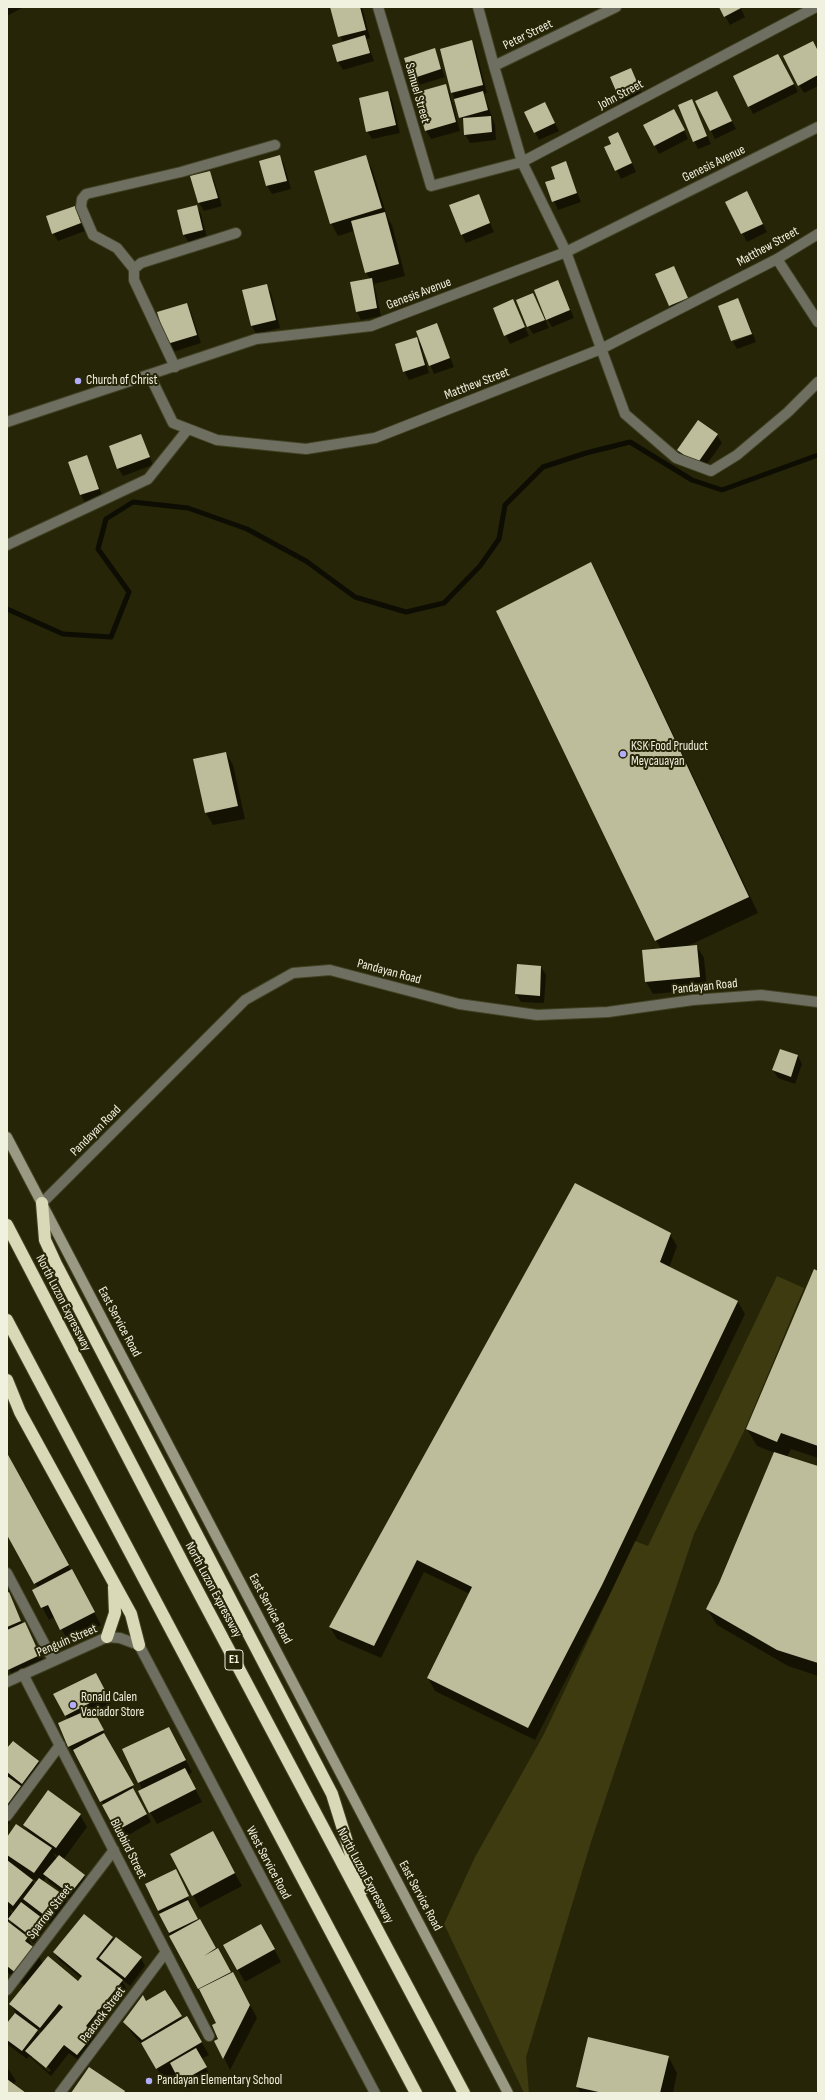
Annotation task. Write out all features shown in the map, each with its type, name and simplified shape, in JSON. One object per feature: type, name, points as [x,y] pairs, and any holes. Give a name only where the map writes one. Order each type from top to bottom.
[{"type":"highway","points":[[42,1203],[45,1240],[56,1264],[332,1794],[371,1918]]},
{"type":"highway","name":"North Luzon Expressway","points":[[7,1226],[180,1558],[464,2093]]},
{"type":"highway","points":[[7,1320],[416,2093]]},
{"type":"highway","points":[[7,1380],[20,1412],[131,1614],[139,1645]]},
{"type":"highway","points":[[108,1637],[115,1613],[114,1584]]},
{"type":"main road","name":"East Service Road","points":[[7,1137],[508,2093]]},
{"type":"street","name":"Samuel Street","points":[[378,7],[431,186]]},
{"type":"street","points":[[478,7],[522,162],[566,252],[625,414],[676,458],[711,471],[737,455],[788,412],[818,382]]},
{"type":"street","name":"Peter Street","points":[[494,66],[616,7]]},
{"type":"street","name":"John Street","points":[[431,186],[522,162],[816,7]]},
{"type":"street","name":"Genesis Avenue","points":[[7,422],[150,376],[256,339],[371,326],[566,252],[818,127]]},
{"type":"street","points":[[175,367],[134,280],[134,269],[117,248],[93,235],[81,207],[82,199],[86,194],[181,172],[275,145]]},
{"type":"street","points":[[134,269],[141,263],[236,233]]},
{"type":"street","name":"Matthew Street","points":[[150,376],[173,423],[217,440],[306,449],[375,438],[602,349],[777,259],[818,234]]},
{"type":"street","points":[[777,259],[818,322]]},
{"type":"street","points":[[7,545],[148,479],[188,429]]},
{"type":"street","name":"Pandayan Road","points":[[42,1203],[245,1000],[293,973],[330,970],[459,1004],[537,1015],[608,1012],[693,1000],[762,995],[818,1002]]},
{"type":"street","points":[[7,1573],[53,1660]]},
{"type":"street","name":"Penguin Street","points":[[7,1682],[53,1660],[108,1637],[120,1638],[139,1645]]},
{"type":"street","name":"West Service Road","points":[[139,1645],[375,2093]]},
{"type":"street","name":"Bluebird Street","points":[[23,1674],[209,2036]]},
{"type":"street","points":[[7,1816],[60,1745]]},
{"type":"street","name":"Sparrow Street","points":[[7,1990],[114,1850]]},
{"type":"street","name":"Peacock Street","points":[[60,2093],[166,1952]]},
{"type":"shaded area","points":[[777,1276],[804,1288],[745,1429],[694,1534],[591,1842],[526,2057],[529,2093],[524,2093],[444,1924],[475,1857],[544,1734],[635,1541],[648,1546]]},
{"type":"building","points":[[330,7],[360,7],[366,30],[338,37]]},
{"type":"building","points":[[719,7],[741,7],[741,8],[724,17]]},
{"type":"building","points":[[365,35],[370,53],[337,62],[332,45]]},
{"type":"building","points":[[472,40],[483,85],[451,93],[440,49]]},
{"type":"building","points":[[813,41],[818,51],[818,75],[798,86],[783,56]]},
{"type":"building","points":[[435,48],[441,69],[411,79],[404,58]]},
{"type":"building","points":[[778,54],[794,84],[748,107],[733,76]]},
{"type":"building","points":[[631,68],[640,89],[619,98],[610,77]]},
{"type":"building","points":[[446,84],[456,122],[425,131],[414,93]]},
{"type":"building","points":[[388,91],[396,125],[366,132],[359,98]]},
{"type":"building","points":[[483,91],[488,110],[459,118],[454,99]]},
{"type":"building","points":[[717,91],[732,121],[710,131],[695,101]]},
{"type":"building","points":[[692,99],[707,136],[693,142],[678,105]]},
{"type":"building","points":[[545,102],[555,123],[534,133],[524,112]]},
{"type":"building","points":[[674,109],[685,130],[654,146],[643,125]]},
{"type":"building","points":[[491,116],[492,132],[464,135],[463,118]]},
{"type":"building","points":[[618,132],[632,163],[615,171],[604,147],[611,144],[608,137]]},
{"type":"building","points":[[280,155],[287,181],[266,186],[259,161]]},
{"type":"building","points":[[366,155],[382,208],[330,224],[314,171]]},
{"type":"building","points":[[566,161],[577,193],[552,202],[545,182],[555,179],[551,167]]},
{"type":"building","points":[[210,171],[218,198],[198,203],[190,176]]},
{"type":"building","points":[[747,191],[763,224],[741,234],[725,202]]},
{"type":"building","points":[[479,194],[490,223],[461,235],[449,205]]},
{"type":"building","points":[[197,205],[203,230],[183,235],[177,210]]},
{"type":"building","points":[[75,206],[81,223],[52,234],[46,216]]},
{"type":"building","points":[[385,212],[399,264],[365,273],[351,221]]},
{"type":"building","points":[[674,266],[688,298],[669,306],[655,274]]},
{"type":"building","points":[[372,278],[377,308],[356,312],[350,282]]},
{"type":"building","points":[[558,280],[570,310],[546,320],[534,290]]},
{"type":"building","points":[[267,284],[276,320],[251,326],[242,290]]},
{"type":"building","points":[[533,293],[545,320],[527,327],[516,300]]},
{"type":"building","points":[[738,298],[752,334],[731,341],[718,306]]},
{"type":"building","points":[[513,299],[525,327],[504,336],[493,308]]},
{"type":"building","points":[[187,303],[197,335],[167,344],[157,312]]},
{"type":"building","points":[[437,323],[450,358],[429,366],[416,331]]},
{"type":"building","points":[[417,337],[425,365],[403,372],[395,344]]},
{"type":"building","points":[[698,420],[718,434],[697,464],[677,450]]},
{"type":"building","points":[[141,434],[150,457],[117,469],[109,446]]},
{"type":"building","points":[[87,455],[99,489],[80,495],[68,462]]},
{"type":"building","name":"KSK Food Pruduct Meycauayan","points":[[591,562],[749,897],[655,941],[496,611]]},
{"type":"building","points":[[226,752],[238,806],[205,813],[193,759]]},
{"type":"building","points":[[697,945],[700,977],[645,982],[642,950]]},
{"type":"building","points":[[517,964],[541,966],[540,996],[515,994]]},
{"type":"building","points":[[780,1049],[798,1055],[791,1077],[772,1070]]},
{"type":"building","points":[[575,1183],[671,1233],[660,1262],[738,1301],[602,1585],[528,1728],[427,1678],[472,1587],[417,1560],[374,1646],[329,1627]]},
{"type":"building","points":[[814,1269],[818,1271],[818,1446],[781,1433],[777,1442],[746,1429]]},
{"type":"building","points":[[774,1452],[818,1466],[818,1663],[777,1650],[706,1609],[719,1583]]},
{"type":"building","points":[[7,1453],[69,1565],[34,1584],[7,1535]]},
{"type":"building","points":[[72,1569],[95,1612],[60,1630],[48,1605],[41,1608],[32,1590]]},
{"type":"building","points":[[9,1592],[21,1621],[7,1627],[7,1593]]},
{"type":"building","points":[[25,1622],[40,1655],[8,1670],[7,1630]]},
{"type":"building","name":"Ronald Calen Vaciador Store","points":[[96,1673],[107,1694],[65,1716],[53,1694]]},
{"type":"building","points":[[92,1708],[104,1730],[68,1747],[58,1723]]},
{"type":"building","points":[[169,1727],[186,1760],[138,1783],[122,1749]]},
{"type":"building","points":[[104,1733],[134,1785],[100,1802],[73,1750]]},
{"type":"building","points":[[13,1741],[39,1761],[22,1784],[7,1772],[7,1748]]},
{"type":"building","points":[[185,1768],[196,1789],[149,1813],[138,1791]]},
{"type":"building","points":[[7,1776],[21,1786],[7,1805]]},
{"type":"building","points":[[133,1788],[147,1814],[116,1831],[102,1805]]},
{"type":"building","points":[[48,1790],[81,1814],[56,1848],[23,1825]]},
{"type":"building","points":[[16,1824],[52,1848],[34,1873],[7,1855],[7,1837]]},
{"type":"building","points":[[213,1831],[235,1873],[192,1896],[170,1854]]},
{"type":"building","points":[[59,1855],[85,1875],[70,1894],[43,1874]]},
{"type":"building","points":[[7,1860],[33,1880],[13,1906],[7,1901]]},
{"type":"building","points":[[176,1869],[189,1896],[158,1911],[145,1884]]},
{"type":"building","points":[[39,1878],[65,1896],[48,1918],[23,1899]]},
{"type":"building","points":[[188,1900],[198,1919],[169,1933],[159,1914]]},
{"type":"building","points":[[21,1902],[42,1918],[29,1935],[8,1919]]},
{"type":"building","points":[[84,1914],[113,1937],[96,1959],[123,1980],[86,2026],[95,2033],[77,2055],[64,2045],[46,2068],[25,2051],[63,2007],[59,2004],[40,2028],[9,2004],[48,1956],[78,1981],[82,1976],[53,1952]]},
{"type":"building","points":[[200,1919],[216,1948],[204,1956],[218,1948],[231,1972],[198,1989],[169,1936]]},
{"type":"building","points":[[7,1921],[28,1937],[25,1941],[36,1949],[17,1974],[7,1966]]},
{"type":"building","points":[[261,1924],[275,1949],[237,1970],[223,1945]]},
{"type":"building","points":[[116,1937],[142,1957],[125,1978],[99,1958]]},
{"type":"building","points":[[233,1972],[250,2005],[223,2059],[214,2041],[218,2039],[212,2025],[216,2023],[199,1989]]},
{"type":"building","points":[[165,1990],[182,2016],[142,2040],[123,2022],[143,1995],[146,2001]]},
{"type":"building","points":[[15,2013],[38,2030],[22,2051],[7,2040],[7,2023]]},
{"type":"building","points":[[187,2016],[202,2042],[156,2069],[141,2043]]},
{"type":"building","points":[[588,2037],[669,2056],[660,2093],[603,2093],[576,2087]]},
{"type":"building","points":[[196,2048],[207,2067],[180,2082],[170,2063]]},
{"type":"building","points":[[89,2067],[125,2091],[124,2093],[71,2093]]},
{"type":"building","points":[[7,2079],[26,2093],[7,2093]]},
{"type":"waterway","points":[[7,609],[63,634],[111,637],[129,592],[98,549],[106,519],[133,502],[188,508],[247,529],[306,561],[355,597],[406,612],[444,603],[480,566],[499,539],[505,505],[543,467],[586,453],[630,442],[692,480],[722,490],[818,455]]},
{"type":"place","name":"Church of Christ","points":[[78,381]]},
{"type":"place","name":"KSK Food Pruduct Meycauayan","points":[[623,754]]},
{"type":"place","name":"Ronald Calen Vaciador Store","points":[[73,1705]]},
{"type":"place","name":"Pandayan Elementary School","points":[[149,2081]]}]
